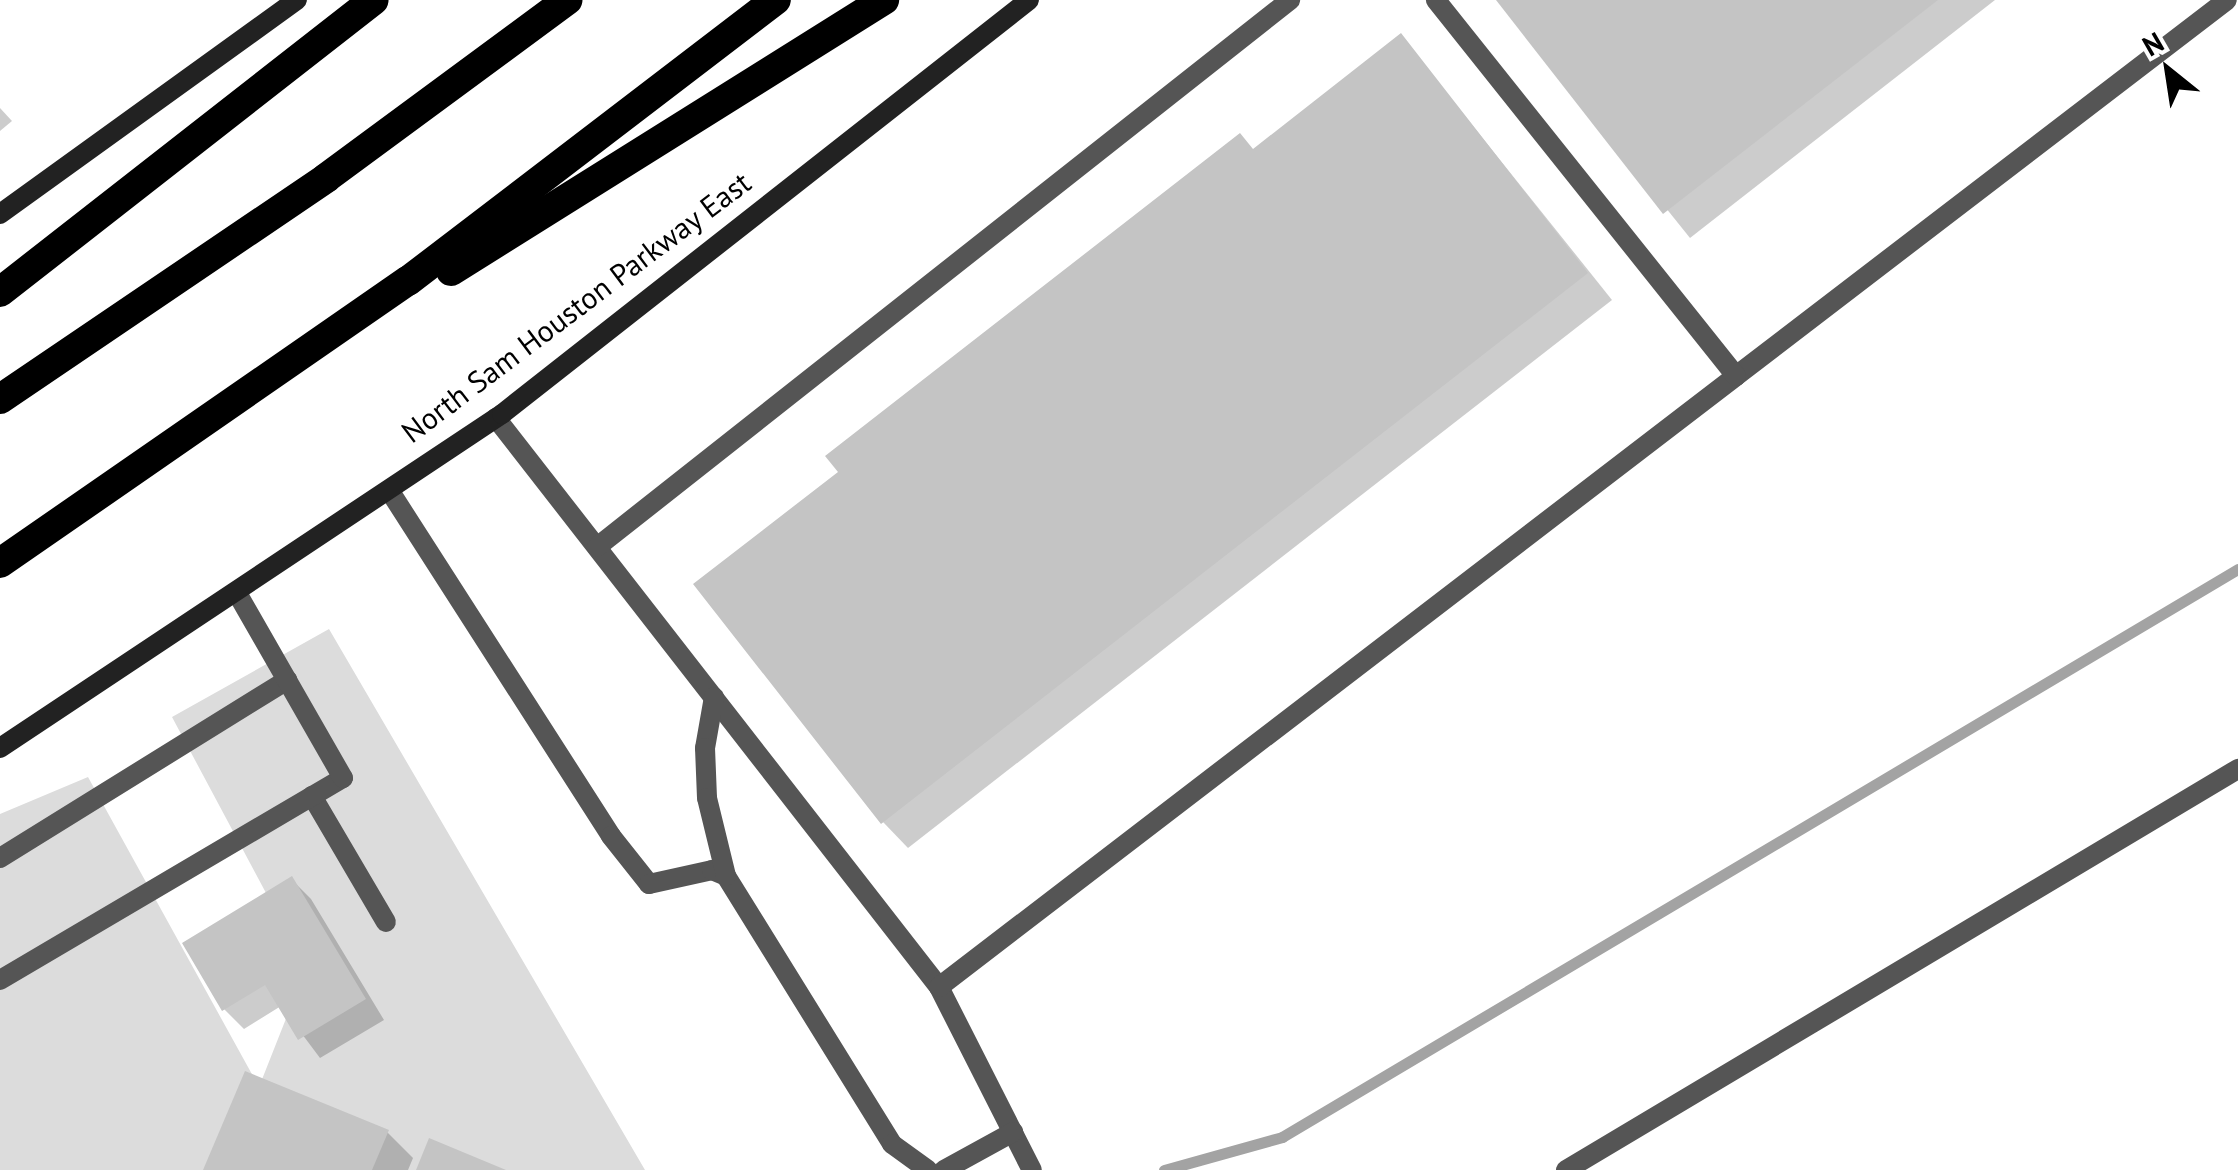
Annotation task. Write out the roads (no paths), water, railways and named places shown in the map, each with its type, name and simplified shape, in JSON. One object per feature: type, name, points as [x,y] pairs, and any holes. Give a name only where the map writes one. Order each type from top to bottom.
[{"type":"highway","points":[[0,292],[374,0]]},
{"type":"highway","points":[[0,400],[326,178],[567,0]]},
{"type":"highway","points":[[237,405],[776,0]]},
{"type":"highway","points":[[0,563],[237,405],[884,0]]},
{"type":"main road","points":[[0,214],[297,0]]},
{"type":"main road","name":"North Sam Houston Parkway East","points":[[0,748],[496,418],[1030,0]]},
{"type":"lane","points":[[597,547],[1290,0]]},
{"type":"lane","points":[[1436,0],[1736,376]]},
{"type":"lane","points":[[939,987],[2227,0]]},
{"type":"lane","points":[[496,418],[939,987],[1032,1170]]},
{"type":"lane","points":[[389,490],[611,836],[649,884],[712,870],[726,876]]},
{"type":"lane","points":[[0,980],[343,778],[237,593]]},
{"type":"lane","points":[[0,858],[287,680]]},
{"type":"lane","points":[[714,697],[704,748],[707,798],[726,876],[892,1144],[928,1170]]},
{"type":"lane","points":[[1566,1170],[2238,769]]},
{"type":"lane","points":[[312,796],[386,922]]},
{"type":"lane","points":[[944,1170],[1013,1132]]},
{"type":"waterway","points":[[1164,1170],[1282,1137],[2238,569]]}]
